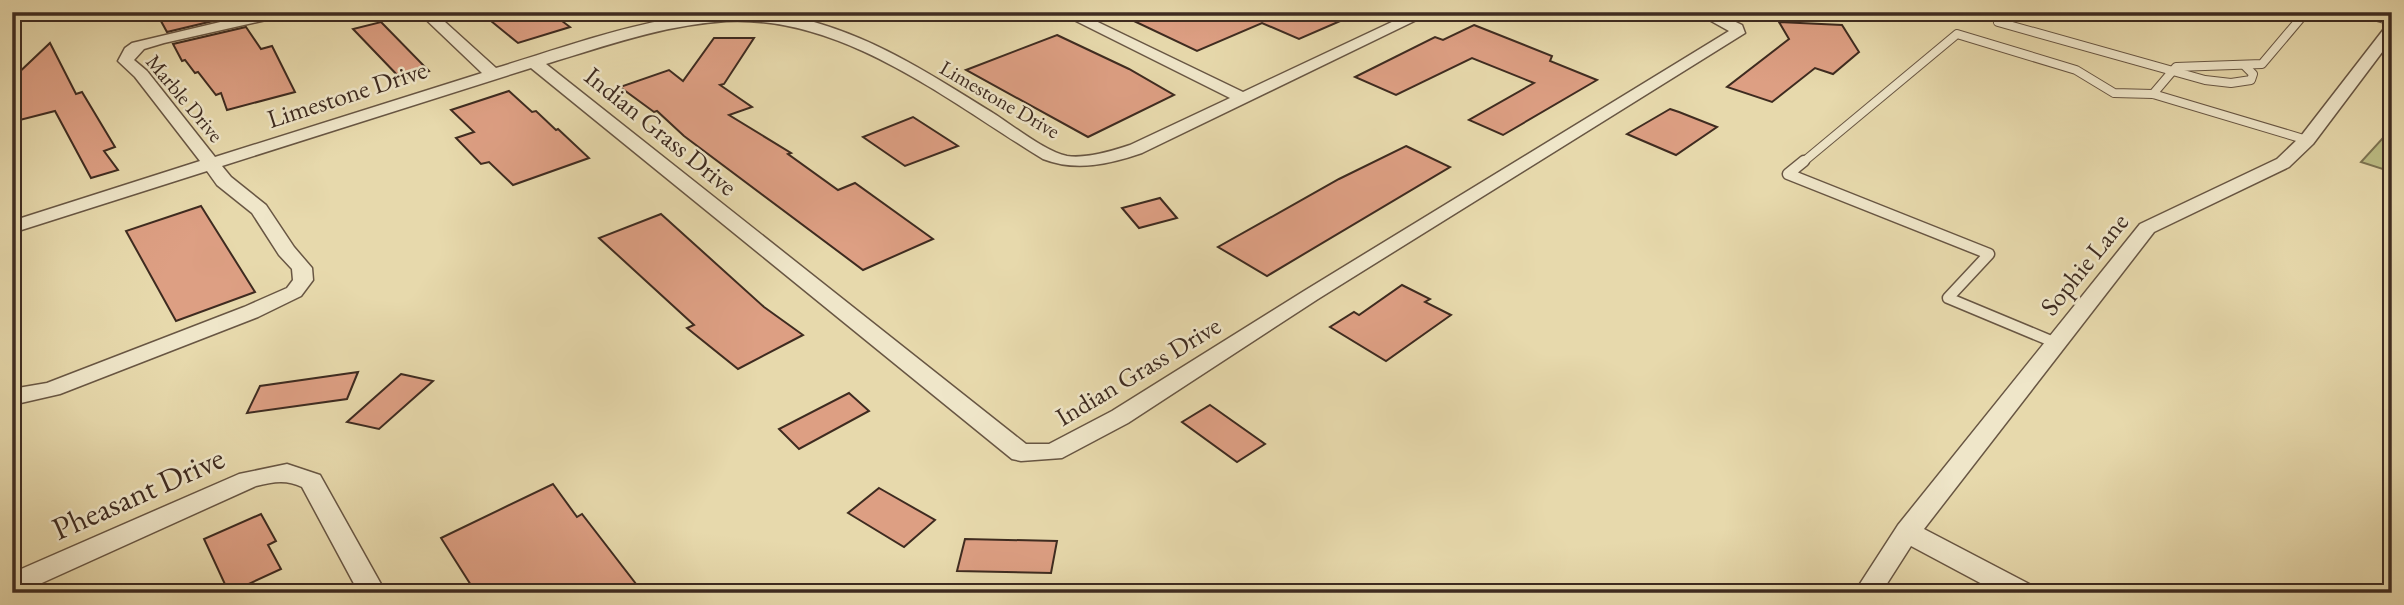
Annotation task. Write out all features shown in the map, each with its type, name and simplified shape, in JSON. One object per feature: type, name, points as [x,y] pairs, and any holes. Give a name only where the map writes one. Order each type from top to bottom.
[{"type":"street","name":"Marble Drive","points":[[212,164],[141,74],[126,61],[131,51],[138,46],[160,38],[284,12]]},
{"type":"street","points":[[425,12],[492,73]]},
{"type":"street","points":[[1065,12],[1244,99]]},
{"type":"street","points":[[1380,12],[1405,22]]},
{"type":"street","name":"Limestone Drive","points":[[12,227],[492,73],[702,16],[769,19],[826,30],[896,66],[1063,161],[1097,160],[1136,149],[1426,12]]},
{"type":"street","name":"Indian Grass Drive","points":[[534,62],[1021,453],[1037,454],[1071,444],[1120,417],[1311,295],[1737,33],[1737,28],[1702,12]]},
{"type":"street","name":"Sophie Lane","points":[[1867,593],[1906,532],[2147,228],[2283,163],[2307,140],[2392,28]]},
{"type":"street","points":[[12,397],[52,389],[251,312],[294,292],[303,280],[302,268],[286,251],[260,209],[224,181],[212,164]]},
{"type":"street","name":"Pheasant Drive","points":[[12,585],[248,480],[295,472],[311,481],[373,593]]},
{"type":"street","points":[[1906,532],[2023,593]]},
{"type":"lane","points":[[2153,94],[2176,68],[2262,64],[2306,12]]},
{"type":"lane","points":[[2358,12],[2392,21]]},
{"type":"lane","points":[[1998,22],[2174,72],[2231,83],[2251,80],[2253,74],[2245,66]]},
{"type":"lane","points":[[2056,343],[1948,299],[1989,254],[1788,174],[1957,34],[2076,70],[2114,93],[2153,94],[2307,140]]},
{"type":"green space","points":[[2392,128],[2392,172],[2361,162]]},
{"type":"building","points":[[156,12],[237,12],[238,15],[167,32]]},
{"type":"building","points":[[480,12],[550,12],[570,27],[518,43]]},
{"type":"building","points":[[1115,12],[1361,12],[1299,39],[1262,23],[1197,51]]},
{"type":"building","points":[[381,22],[429,71],[402,80],[353,29]]},
{"type":"building","points":[[1779,22],[1842,25],[1859,52],[1833,74],[1815,68],[1772,102],[1727,87],[1789,39]]},
{"type":"building","points":[[1474,25],[1552,56],[1550,61],[1597,80],[1503,135],[1469,120],[1534,83],[1472,58],[1396,95],[1355,77],[1435,37],[1443,40]]},
{"type":"building","points":[[246,27],[261,49],[272,46],[295,92],[227,110],[221,93],[216,95],[198,72],[195,73],[185,60],[182,61],[173,44]]},
{"type":"building","points":[[1057,35],[1129,69],[1174,95],[1088,137],[966,70]]},
{"type":"building","points":[[714,38],[754,38],[724,84],[720,85],[752,107],[729,115],[791,153],[788,154],[838,190],[855,183],[933,239],[863,270],[684,136],[657,111],[654,112],[620,87],[669,70],[683,81]]},
{"type":"building","points":[[50,43],[76,94],[82,92],[115,147],[104,151],[118,170],[91,178],[55,111],[12,122],[12,79]]},
{"type":"building","points":[[509,91],[532,112],[536,111],[558,129],[589,158],[513,185],[489,162],[481,164],[456,138],[474,132],[451,110]]},
{"type":"building","points":[[1670,109],[1717,127],[1676,155],[1627,134]]},
{"type":"building","points":[[913,117],[958,146],[905,166],[863,137]]},
{"type":"building","points":[[1406,146],[1450,167],[1267,276],[1218,247],[1339,179]]},
{"type":"building","points":[[1160,198],[1177,218],[1139,228],[1122,208]]},
{"type":"building","points":[[201,206],[255,292],[176,321],[126,231]]},
{"type":"building","points":[[661,214],[764,307],[803,335],[738,369],[687,328],[694,325],[599,238]]},
{"type":"building","points":[[1402,285],[1430,299],[1425,302],[1451,315],[1386,361],[1330,327],[1354,312],[1359,315]]},
{"type":"building","points":[[358,372],[347,399],[247,413],[260,386]]},
{"type":"building","points":[[401,374],[433,381],[379,429],[347,422]]},
{"type":"building","points":[[849,393],[869,411],[799,449],[779,429]]},
{"type":"building","points":[[1210,405],[1265,444],[1237,462],[1182,422]]},
{"type":"building","points":[[553,484],[577,517],[582,514],[643,593],[476,593],[441,538]]},
{"type":"building","points":[[879,488],[935,520],[904,547],[848,513]]},
{"type":"building","points":[[261,514],[276,541],[268,545],[281,569],[229,593],[204,539]]},
{"type":"building","points":[[965,539],[1057,541],[1051,573],[957,571]]}]
